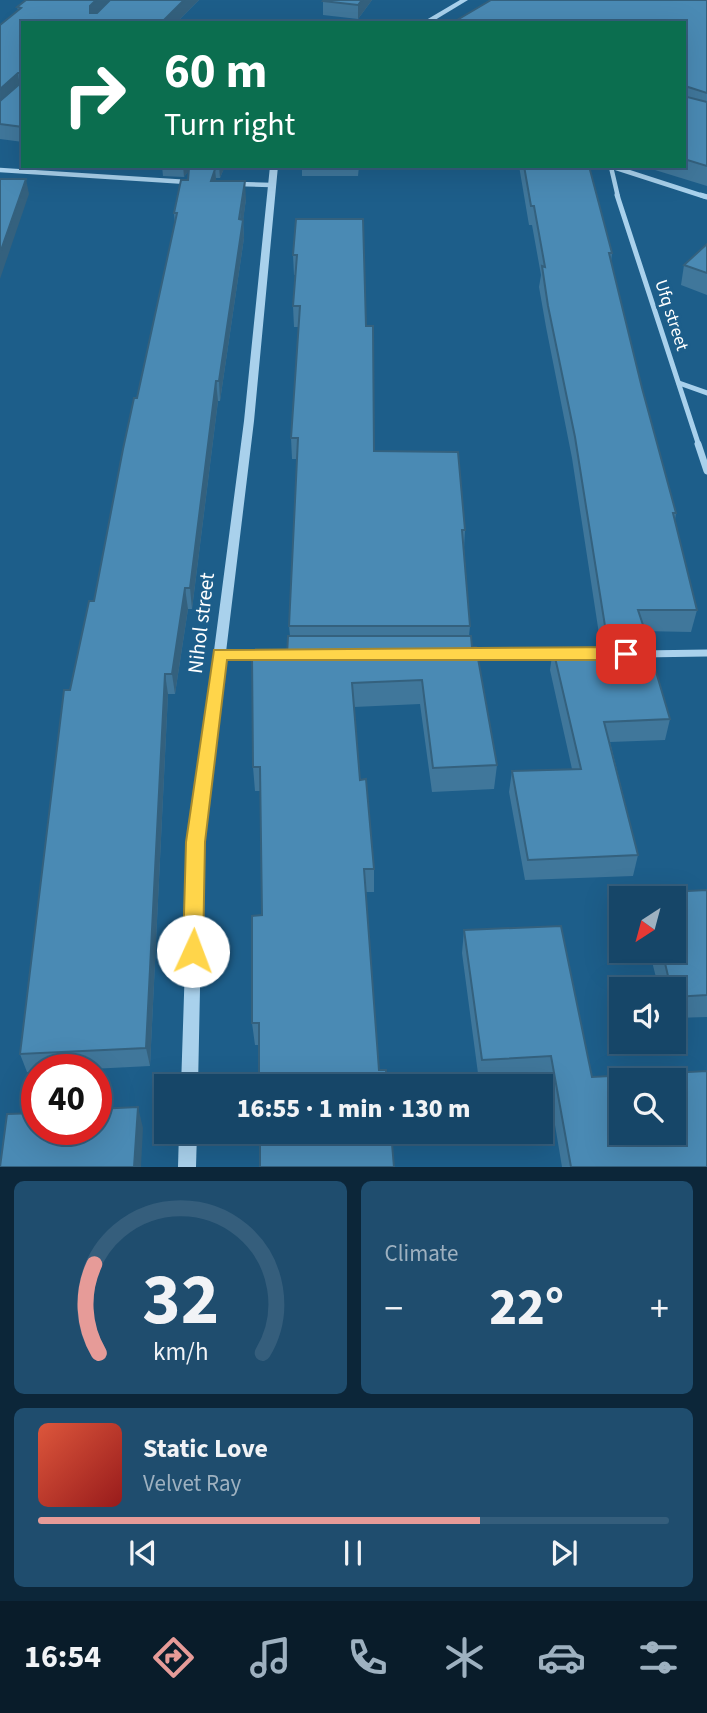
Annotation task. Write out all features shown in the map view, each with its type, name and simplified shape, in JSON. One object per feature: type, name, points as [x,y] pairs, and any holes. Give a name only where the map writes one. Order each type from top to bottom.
[{"type":"street","points":[[428,21],[465,0]]},
{"type":"street","name":"Nihol street","points":[[189,1074],[196,842],[249,421],[274,168]]},
{"type":"street","name":"Ufq street","points":[[611,168],[614,185],[707,471]]},
{"type":"street","points":[[617,168],[707,197]]},
{"type":"street","points":[[0,170],[192,182]]},
{"type":"street","points":[[232,183],[271,185]]},
{"type":"street","points":[[680,383],[707,393]]},
{"type":"street","points":[[637,654],[707,653]]},
{"type":"street","points":[[219,654],[303,654]]},
{"type":"street","points":[[456,654],[568,654]]},
{"type":"street","points":[[187,1167],[188,1144]]},
{"type":"building","points":[[26,0],[96,0],[90,6],[90,13],[97,13],[110,0],[184,0],[163,21],[21,21],[21,73],[0,89],[0,25],[21,8],[17,7]]},
{"type":"building","points":[[324,0],[362,0],[358,5]]},
{"type":"building","points":[[491,0],[707,0],[707,93],[688,87],[686,89],[686,21],[455,21]]},
{"type":"building","points":[[21,83],[21,127],[0,124],[0,101]]},
{"type":"building","points":[[686,94],[687,97],[707,102],[707,166],[686,160]]},
{"type":"building","points":[[189,168],[215,169],[211,181],[245,181],[239,219],[243,220],[219,381],[216,381],[190,588],[185,588],[172,674],[165,674],[146,1048],[20,1054],[64,690],[70,690],[89,601],[94,601],[123,449],[134,398],[137,398],[177,213],[174,213],[181,180],[188,180]]},
{"type":"building","points":[[524,168],[590,168],[612,253],[609,253],[642,388],[676,513],[673,513],[697,610],[638,610],[643,625],[605,626],[575,437],[548,306],[542,266],[545,267],[534,206],[531,206]]},
{"type":"building","points":[[0,179],[26,179],[0,253]]},
{"type":"building","points":[[296,219],[363,219],[366,326],[373,326],[374,451],[458,452],[470,626],[289,626],[298,438],[291,438],[300,306],[293,306],[297,255],[293,255]]},
{"type":"building","points":[[707,244],[707,273],[684,265]]},
{"type":"building","points":[[288,636],[471,636],[472,647],[476,647],[497,765],[433,768],[422,680],[352,683],[360,780],[366,779],[374,869],[364,869],[379,1070],[386,1070],[386,1074],[259,1074],[259,1023],[252,1023],[252,916],[262,915],[260,767],[253,767],[252,656],[287,655]]},
{"type":"building","points":[[607,638],[646,638],[670,719],[604,722],[638,855],[528,860],[512,771],[581,769],[553,649],[609,647]]},
{"type":"building","points":[[707,890],[707,995],[686,996],[686,977],[668,977],[665,963],[686,963],[686,891]]},
{"type":"building","points":[[561,926],[592,1077],[609,1076],[609,1145],[686,1145],[686,1072],[707,1071],[707,1167],[571,1167],[551,1056],[482,1060],[464,930]]},
{"type":"building","points":[[138,1107],[134,1167],[0,1167],[7,1114],[21,1114],[21,1145],[112,1145],[112,1108]]},
{"type":"building","points":[[260,1144],[392,1144],[394,1167],[260,1167]]},
{"type":"route","points":[[193,951],[196,842],[219,654],[626,654]]}]
